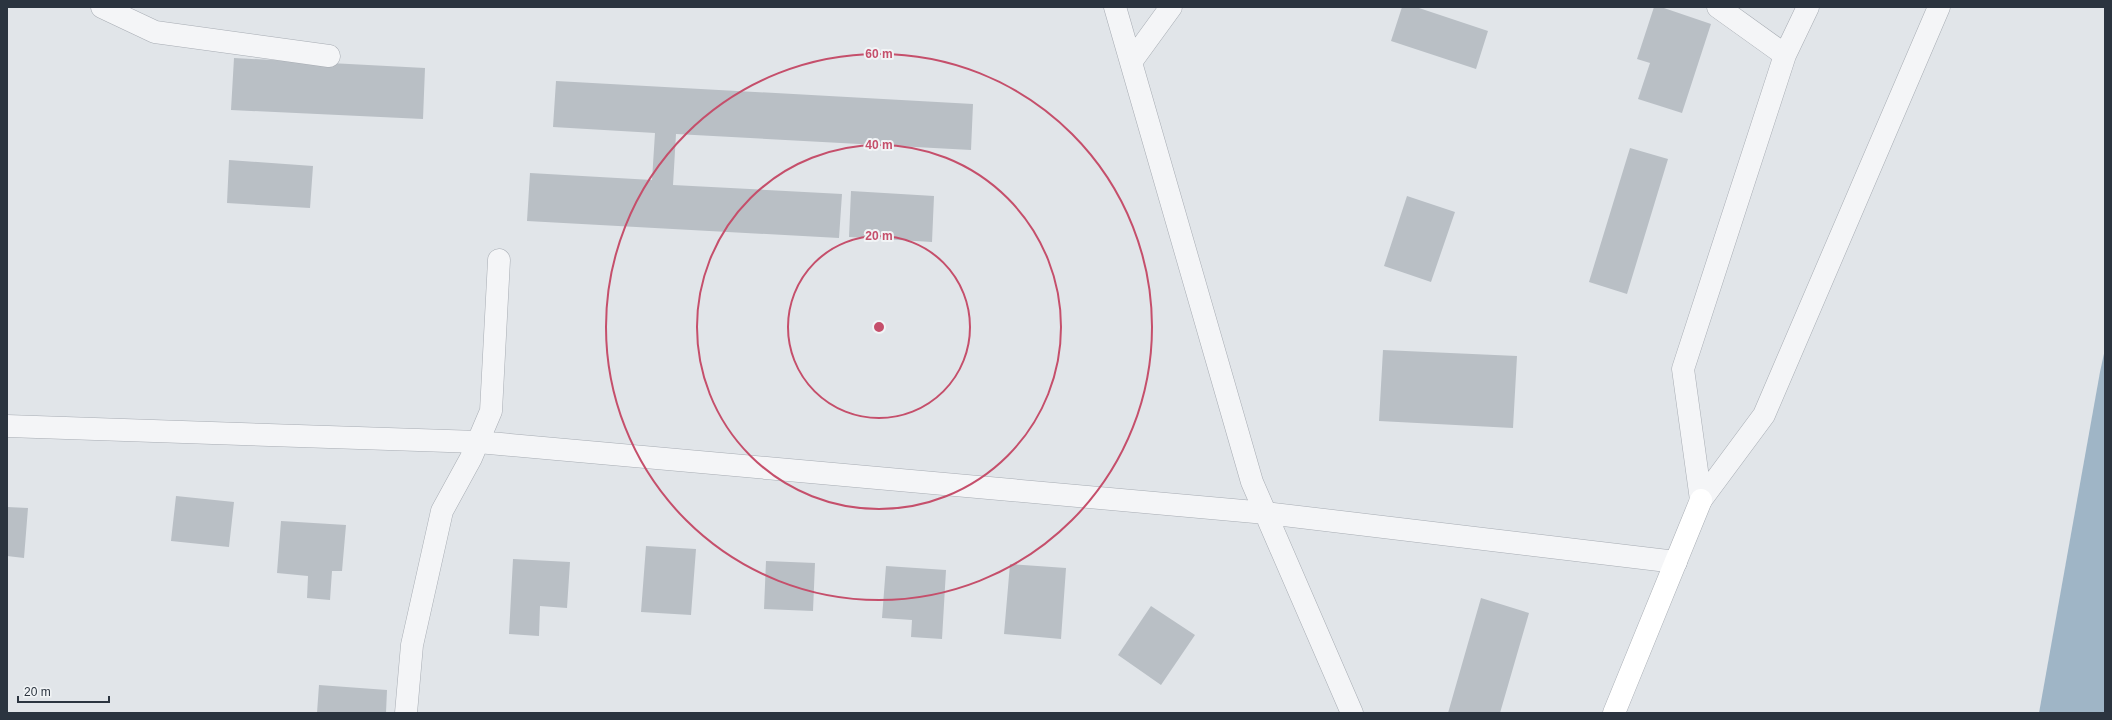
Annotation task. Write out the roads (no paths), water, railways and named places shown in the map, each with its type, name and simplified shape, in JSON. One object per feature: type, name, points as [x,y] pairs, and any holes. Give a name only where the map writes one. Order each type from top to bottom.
[{"type":"street","points":[[102,7],[155,32],[329,56]]},
{"type":"street","points":[[1115,7],[1252,482],[1352,713]]},
{"type":"street","points":[[1131,62],[1171,7]]},
{"type":"street","points":[[1718,7],[1785,55]]},
{"type":"street","points":[[1701,500],[1683,369],[1785,55],[1808,7]]},
{"type":"street","points":[[1614,713],[1701,500],[1764,415],[1940,7]]},
{"type":"street","points":[[406,713],[412,645],[442,511],[471,458],[491,411],[499,260]]},
{"type":"street","points":[[7,426],[478,442],[1266,513],[1676,562]]},
{"type":"water","points":[[2105,349],[2105,713],[2039,713],[2100,372]]}]
